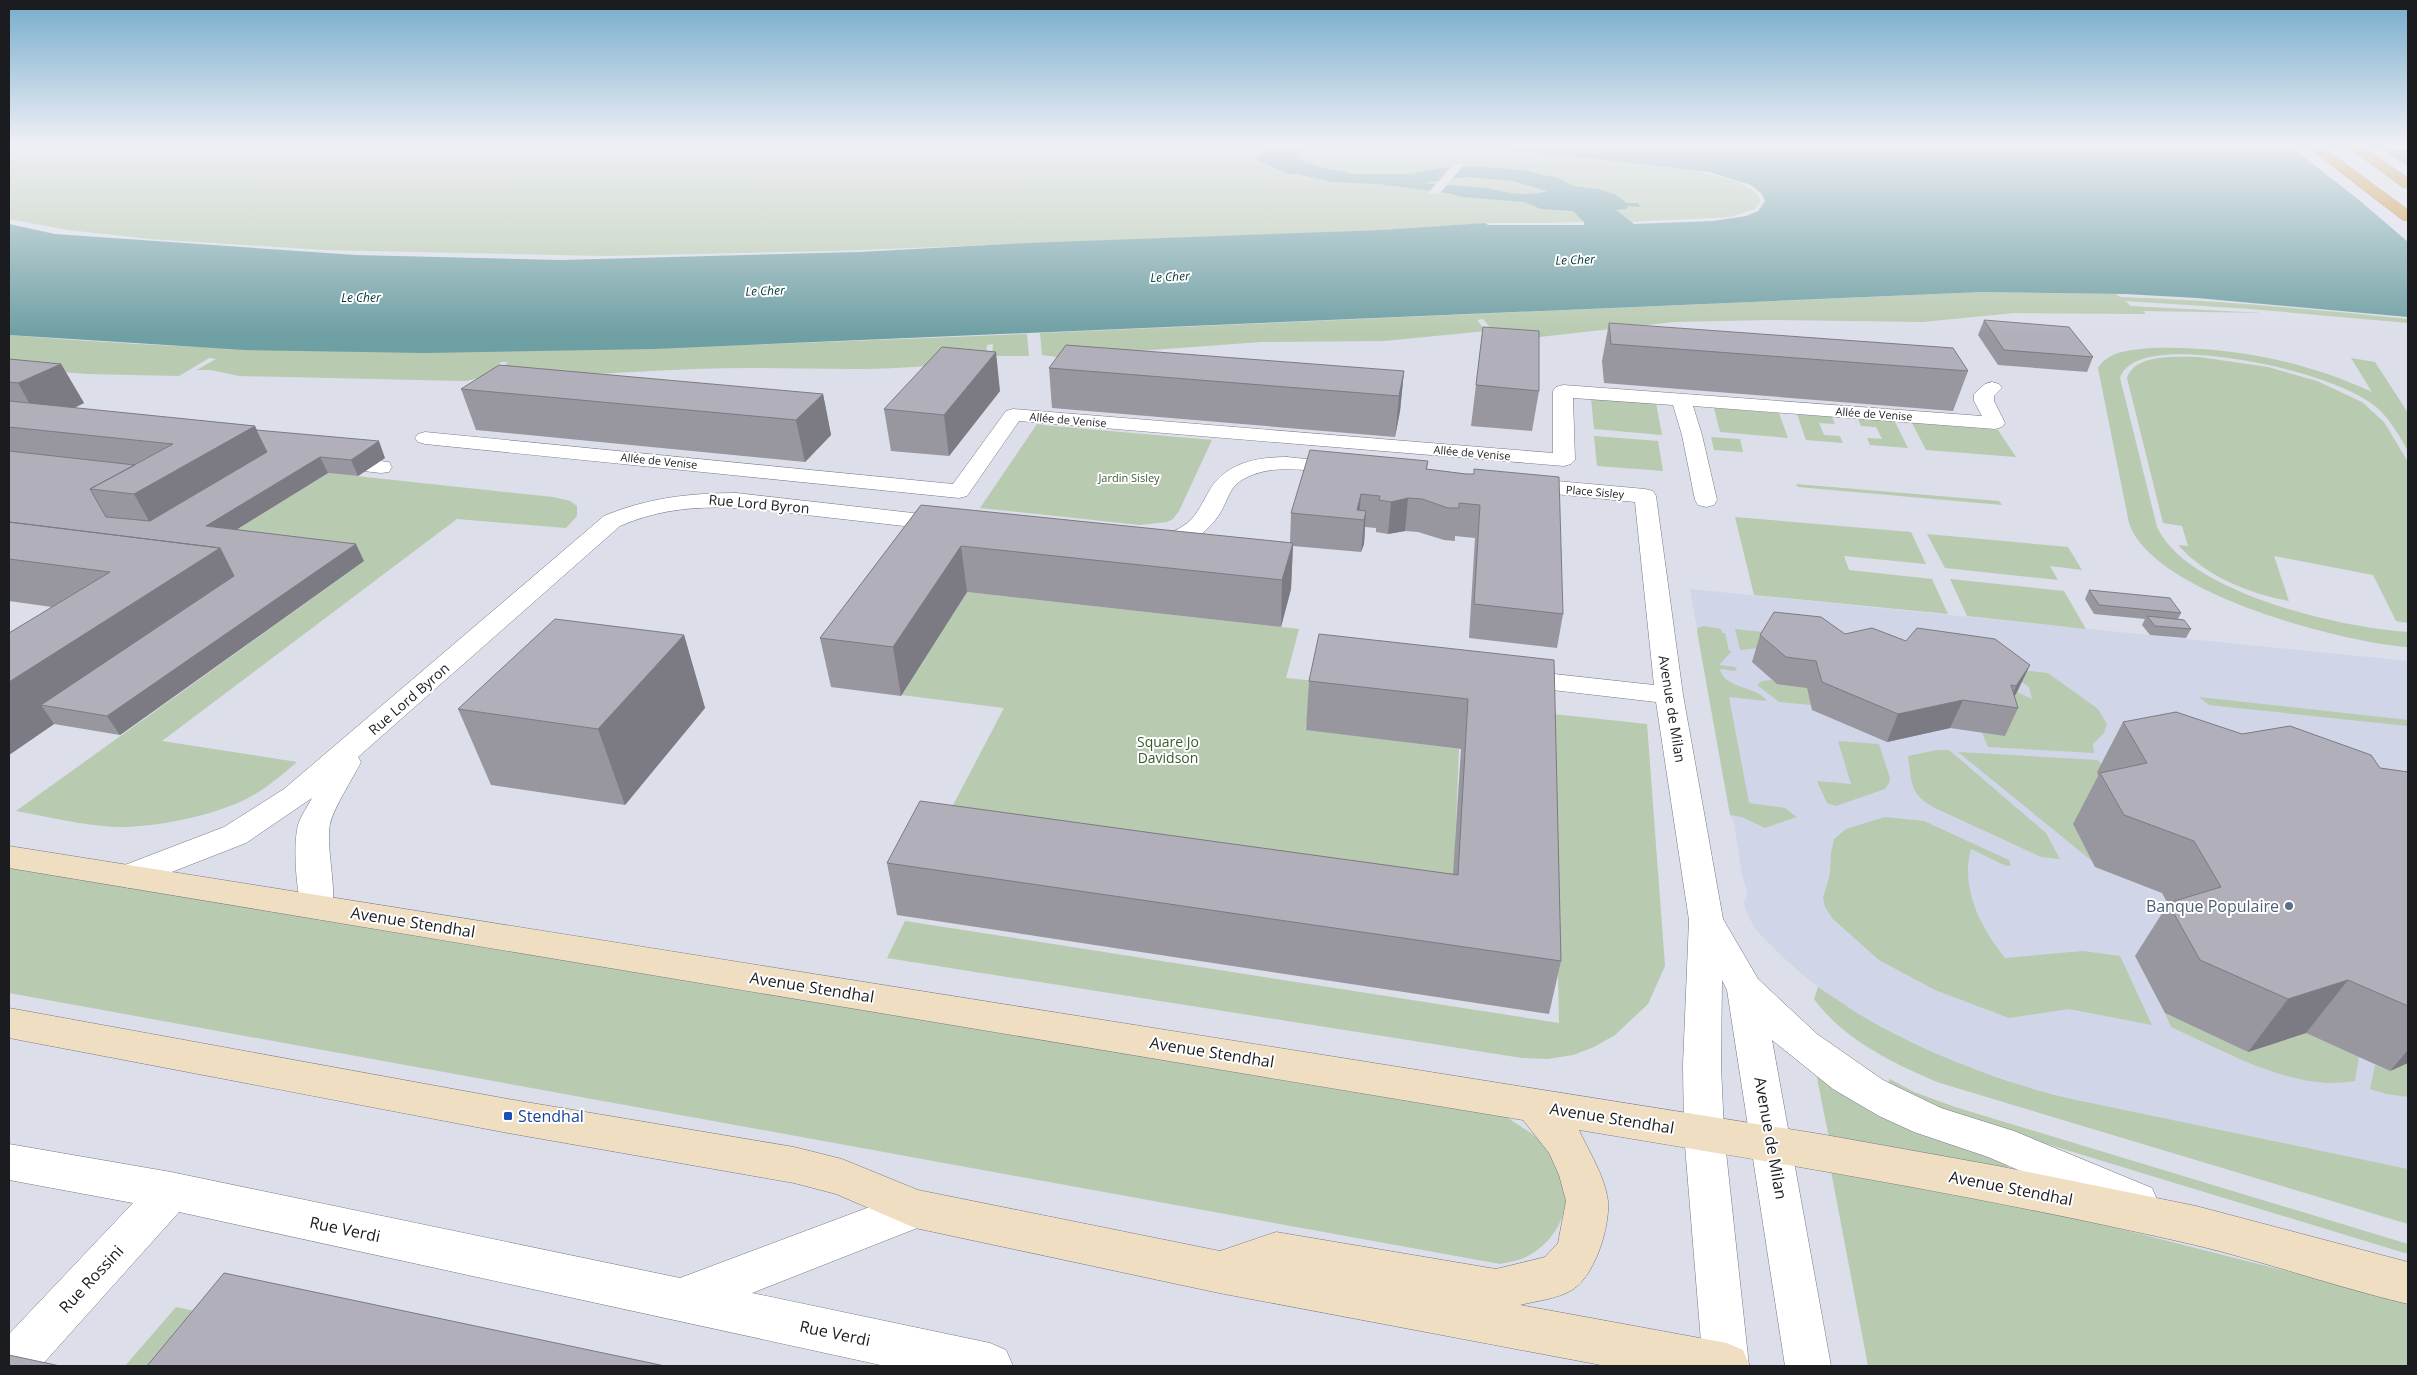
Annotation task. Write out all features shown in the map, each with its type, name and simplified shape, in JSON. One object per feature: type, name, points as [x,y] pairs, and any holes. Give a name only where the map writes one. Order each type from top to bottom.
[{"type":"highway","points":[[2395,207],[2408,217]]},
{"type":"street","name":"Allée de Venise","points":[[426,438],[960,492],[1013,415],[1564,460],[1563,391],[1996,424],[1984,400],[1984,394],[1992,388]]},
{"type":"street","points":[[1681,400],[1692,435],[1706,500]]},
{"type":"street","points":[[317,461],[381,467]]},
{"type":"street","points":[[1135,543],[1164,541],[1189,534],[1206,520],[1223,485],[1241,471],[1258,466],[1280,464],[1360,470]]},
{"type":"street","name":"Place Sisley","points":[[1503,483],[1645,496]]},
{"type":"street","name":"Avenue de Milan","points":[[1645,496],[1669,695],[1706,920],[1702,1065],[1704,1133],[1726,1366]]},
{"type":"street","name":"Rue Lord Byron","points":[[129,876],[235,835],[295,796],[354,748],[612,521],[631,512],[654,505],[685,501],[736,500],[973,527]]},
{"type":"street","points":[[1494,676],[1669,695]]},
{"type":"street","name":"Rue Lord Byron","points":[[317,907],[312,853],[314,822],[354,748]]},
{"type":"street","name":"Avenue Stendhal","points":[[9,857],[1773,1144],[1998,1185],[2196,1226],[2408,1283]]},
{"type":"street","name":"Avenue de Milan","points":[[1706,920],[1745,988],[1773,1144],[1808,1366]]},
{"type":"street","points":[[1745,988],[1783,1028],[1816,1057],[1854,1083],[1881,1098],[1916,1116],[2000,1144],[2196,1226]]},
{"type":"street","points":[[9,1023],[508,1116],[794,1165],[842,1176],[915,1209],[1218,1272],[1726,1366]]},
{"type":"street","points":[[1218,1272],[1276,1252],[1496,1290],[1557,1275],[1576,1255],[1584,1227],[1587,1201],[1580,1175],[1564,1141],[1534,1105]]},
{"type":"street","name":"Rue Verdi","points":[[9,1162],[171,1191],[990,1366]]},
{"type":"street","name":"Rue Rossini","points":[[10,1366],[171,1191]]},
{"type":"street","points":[[680,1300],[915,1209]]},
{"type":"shaded area","name":"Banque Populaire","points":[[1690,589],[2408,661],[2408,1169],[2067,1098],[2021,1085],[1951,1061],[1915,1044],[1857,1014],[1809,980],[1760,934],[1753,925],[1745,908],[1744,901],[1748,894],[1742,875],[1734,822],[1730,815]]},
{"type":"green space","points":[[9,207],[1757,207],[1731,217],[1631,222],[1626,220],[1492,223],[1381,230],[832,251],[605,256],[325,250],[150,239],[68,230],[9,219]]},
{"type":"green space","points":[[1982,292],[2116,294],[2120,297],[2300,308],[2372,315],[2408,319],[2408,323],[2250,309],[2125,301],[2131,306],[2263,313],[2143,311],[2146,314],[2014,313],[1923,322],[1769,320],[1674,322],[1539,337],[1492,330],[1483,319],[1477,320],[1486,331],[1384,341],[1261,342],[1057,357],[1042,355],[1040,333]]},
{"type":"green space","points":[[1027,334],[1029,356],[992,356],[993,344],[987,345],[986,357],[927,366],[869,369],[694,369],[522,379],[495,374],[508,362],[501,362],[483,376],[462,381],[239,376],[211,370],[197,370],[216,359],[209,358],[179,376],[87,374],[9,368],[9,335],[136,344],[264,349],[518,351]]},
{"type":"green space","points":[[2152,348],[2208,350],[2264,357],[2319,371],[2372,392],[2351,358],[2375,362],[2408,413],[2408,451],[2386,417],[2368,401],[2332,383],[2293,371],[2227,358],[2172,355],[2148,358],[2130,365],[2120,378],[2157,527],[2174,550],[2200,571],[2232,588],[2269,603],[2345,623],[2408,632],[2408,647],[2339,635],[2296,624],[2252,609],[2210,592],[2173,571],[2145,548],[2129,523],[2098,368],[2115,354],[2129,350]]},
{"type":"green space","points":[[2169,357],[2199,357],[2268,367],[2317,381],[2362,402],[2384,422],[2408,462],[2408,623],[2396,621],[2373,575],[2274,556],[2289,601],[2258,593],[2215,575],[2189,556],[2178,545],[2188,546],[2182,526],[2163,523],[2127,378],[2139,364],[2148,360]]},
{"type":"green space","points":[[1591,398],[1656,403],[1662,435],[1594,429]]},
{"type":"green space","points":[[1714,408],[1779,413],[1788,438],[1720,432]]},
{"type":"green space","points":[[1797,414],[1832,417],[1835,424],[1819,423],[1824,435],[1840,436],[1843,443],[1806,440]]},
{"type":"green space","points":[[1858,419],[1895,422],[1908,448],[1870,445],[1867,438],[1882,439],[1876,427],[1861,426]]},
{"type":"green space","points":[[1912,423],[1998,430],[2016,457],[1926,450]]},
{"type":"green space","name":"Jardin Sisley","points":[[1037,424],[1212,440],[1179,511],[1173,519],[1167,522],[1140,525],[980,508]]},
{"type":"green space","points":[[1594,436],[1658,441],[1663,471],[1597,466]]},
{"type":"green space","points":[[1711,437],[1740,439],[1743,452],[1714,450]]},
{"type":"green space","points":[[328,473],[553,497],[570,501],[577,506],[577,516],[566,528],[457,519],[162,741],[297,762],[280,777],[248,798],[218,810],[183,820],[130,827],[90,824],[16,811],[363,562],[215,543]]},
{"type":"green space","points":[[1796,484],[1999,501],[2002,505],[1798,487]]},
{"type":"green space","points":[[1735,517],[1911,532],[1926,564],[1844,556],[1849,570],[1932,579],[1948,614],[1754,595]]},
{"type":"green space","points":[[1927,534],[2068,547],[2082,570],[2050,566],[2058,580],[1945,568]]},
{"type":"green space","points":[[1950,579],[2064,591],[2086,629],[1967,616]]},
{"type":"green space","name":"Square Jo Davidson","points":[[967,592],[1299,629],[1286,678],[1316,681],[1305,729],[1459,749],[1452,927],[929,851],[1004,708],[902,695]]},
{"type":"green space","points":[[1704,626],[1721,629],[1722,633],[1725,633],[1729,651],[1732,651],[1719,665],[1735,667],[1737,671],[1720,669],[1723,676],[1734,684],[1756,692],[1767,701],[1729,697],[1749,803],[1785,808],[1797,817],[1765,828],[1742,817],[1730,815],[1697,631],[1698,628]]},
{"type":"green space","points":[[1735,629],[1788,635],[1760,648],[1740,650]]},
{"type":"green space","points":[[2002,668],[2048,673],[2098,709],[2107,724],[2104,733],[2093,744],[2094,753],[1988,747],[1982,733],[2017,692],[2032,699],[2029,687]]},
{"type":"green space","points":[[1771,680],[1807,688],[1811,705],[1779,702],[1757,685],[1762,681]]},
{"type":"green space","points":[[2199,697],[2408,720],[2408,726],[2209,705]]},
{"type":"green space","points":[[1553,714],[1647,724],[1665,966],[1648,1004],[1615,1035],[1594,1047],[1573,1055],[1548,1059],[1522,1058],[887,958],[905,921],[1559,1023]]},
{"type":"green space","points":[[1838,741],[1879,744],[1890,778],[1885,789],[1836,806],[1827,803],[1817,781],[1851,784]]},
{"type":"green space","points":[[1937,750],[1949,750],[2046,833],[2060,859],[2041,857],[1935,808],[1920,798],[1911,781],[1908,756]]},
{"type":"green space","points":[[1958,752],[2097,760],[2102,764],[2118,814],[2073,824],[2092,861]]},
{"type":"green space","points":[[1885,817],[1924,821],[2009,860],[2011,865],[2006,866],[1971,849],[1968,864],[1968,878],[1975,907],[1988,934],[2005,958],[2083,951],[2120,956],[2152,1025],[2069,1009],[2009,1018],[1935,990],[1879,960],[1833,919],[1825,907],[1823,898],[1830,874],[1834,839],[1846,829]]},
{"type":"green space","points":[[9,866],[1505,1116],[1539,1139],[1555,1157],[1566,1185],[1563,1213],[1558,1227],[1550,1239],[1539,1249],[1526,1257],[1500,1264],[9,993]]},
{"type":"green space","points":[[1818,987],[1861,1015],[1899,1036],[1969,1067],[2017,1084],[2067,1098],[2408,1169],[2408,1224],[1940,1083],[1905,1068],[1855,1039],[1826,1014],[1814,999]]},
{"type":"green space","points":[[2165,1013],[2248,1052],[2306,1033],[2359,1057],[2355,1081],[2327,1083],[2307,1081],[2267,1070],[2171,1027]]},
{"type":"green space","points":[[2408,1063],[2408,1097],[2386,1094],[2370,1089],[2375,1065],[2390,1071]]},
{"type":"green space","points":[[1816,1073],[2007,1163],[2008,1166],[2007,1168],[1829,1138]]},
{"type":"green space","points":[[1890,1079],[1914,1092],[1955,1107],[2408,1244],[2408,1254],[1955,1116],[1886,1087]]},
{"type":"green space","points":[[1831,1171],[1969,1195],[2109,1226],[2408,1302],[2408,1366],[1868,1366]]},
{"type":"green space","points":[[176,1307],[277,1329],[247,1366],[125,1366]]},
{"type":"water","name":"Le Cher","points":[[1537,207],[1628,207],[1616,210],[1634,224],[1713,221],[1746,216],[1758,211],[1761,207],[2408,207],[2408,317],[2197,298],[2125,294],[1982,292],[653,349],[426,353],[245,350],[9,335],[9,224],[55,234],[356,255],[561,260],[859,252],[1028,243],[1381,230],[1485,223],[1488,225],[1584,225],[1584,222],[1573,211]]},
{"type":"pier","points":[[2367,207],[2408,207],[2408,242]]},
{"type":"building","points":[[1984,320],[2069,327],[2093,357],[2004,350]]},
{"type":"building","points":[[1609,323],[1953,348],[1968,371],[1611,344]]},
{"type":"building","points":[[1483,327],[1539,331],[1539,391],[1476,385]]},
{"type":"building","points":[[1066,345],[1404,371],[1399,396],[1049,368]]},
{"type":"building","points":[[942,347],[996,352],[944,415],[884,409]]},
{"type":"building","points":[[9,359],[61,364],[18,383],[9,382]]},
{"type":"building","points":[[499,365],[823,394],[796,420],[461,389]]},
{"type":"building","points":[[9,401],[255,426],[134,494],[90,489],[173,444],[9,427]]},
{"type":"building","points":[[256,430],[379,441],[351,460],[320,457],[206,526],[356,544],[107,716],[41,705],[234,576],[220,548],[9,522],[9,451],[135,465],[90,489],[106,517],[150,521],[267,452]]},
{"type":"building","points":[[1310,450],[1428,461],[1426,469],[1466,474],[1474,474],[1474,469],[1559,477],[1563,614],[1474,604],[1480,505],[1459,503],[1459,508],[1448,508],[1422,499],[1408,498],[1391,502],[1379,500],[1380,496],[1361,494],[1357,510],[1366,511],[1364,520],[1291,513]]},
{"type":"building","points":[[921,505],[1293,543],[1282,580],[961,546],[893,647],[820,638]]},
{"type":"building","points":[[9,522],[220,548],[9,682],[9,633],[110,572],[9,559]]},
{"type":"building","points":[[2089,590],[2170,598],[2181,613],[2099,605]]},
{"type":"building","points":[[1774,612],[1821,617],[1845,634],[1872,628],[1906,641],[1917,628],[1995,639],[2030,665],[2016,686],[2011,685],[2018,708],[1963,700],[1898,714],[1822,682],[1816,661],[1786,657],[1760,635]]},
{"type":"building","points":[[2147,616],[2184,620],[2191,629],[2155,626]]},
{"type":"building","points":[[555,619],[684,635],[598,729],[458,709]]},
{"type":"building","points":[[1319,634],[1554,660],[1561,961],[887,863],[920,801],[1458,875],[1468,699],[1309,681]]},
{"type":"building","name":"Banque Populaire","points":[[2176,712],[2242,734],[2290,726],[2371,755],[2380,768],[2408,772],[2408,1006],[2348,980],[2288,999],[2200,960],[2168,903],[2221,887],[2194,841],[2124,815],[2100,773],[2147,763],[2123,722]]},
{"type":"building","points":[[224,1273],[665,1366],[147,1366]]},
{"type":"building","points":[[9,1355],[60,1366],[9,1366]]},
{"type":"place","name":"Banque Populaire","points":[[2289,906]]},
{"type":"place","name":"Stendhal","points":[[508,1116]]}]
